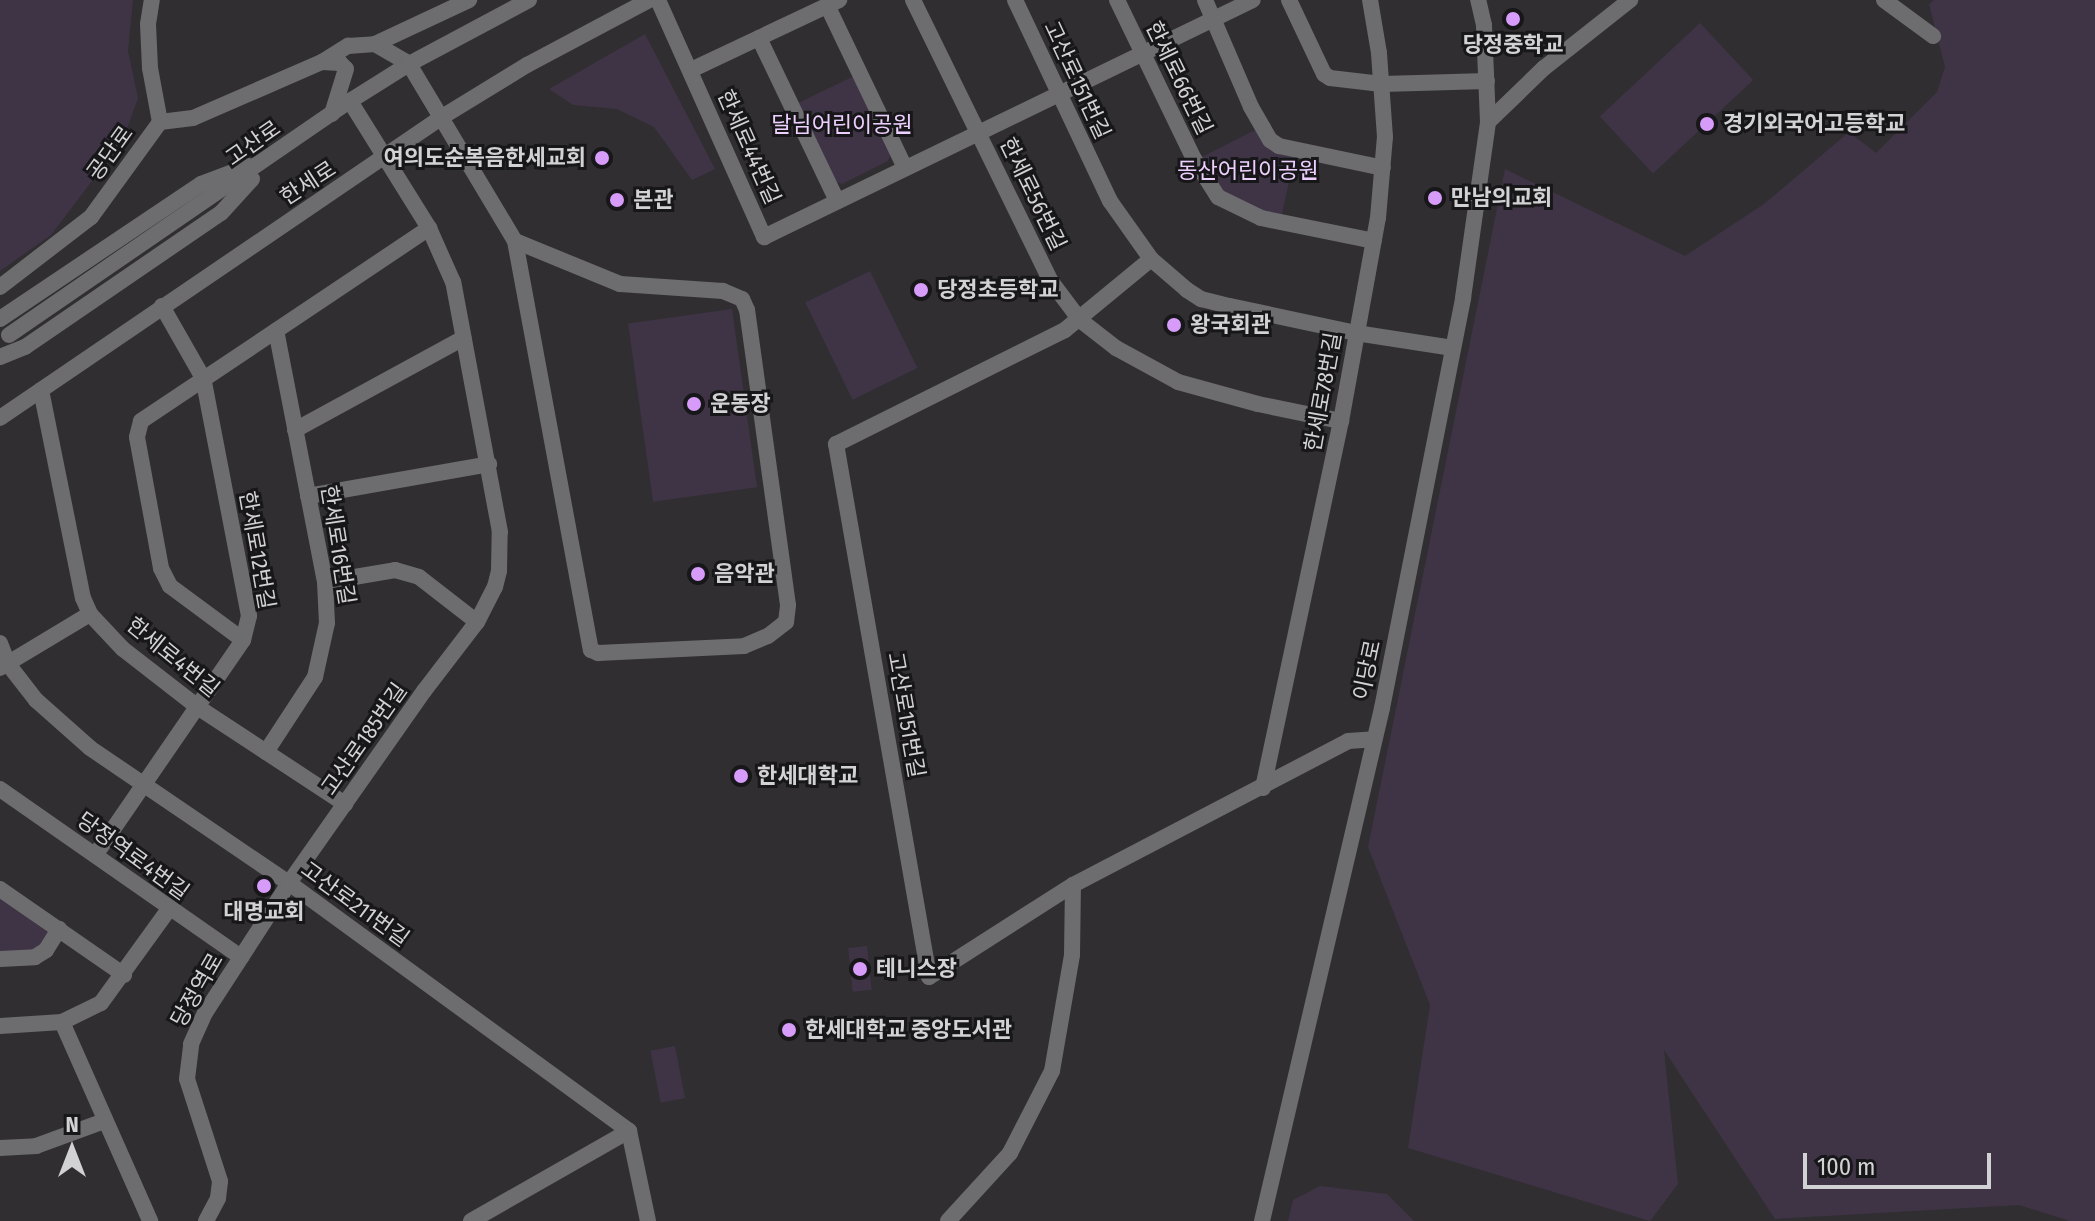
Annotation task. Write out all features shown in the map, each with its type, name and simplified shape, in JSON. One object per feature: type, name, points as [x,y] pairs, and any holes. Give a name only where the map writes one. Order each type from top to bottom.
[{"type":"street","name":"공단로","points":[[0,287],[91,217],[160,122],[150,68],[148,24],[152,0]]},
{"type":"street","points":[[160,122],[193,118],[322,62],[348,46],[375,44],[469,0]]},
{"type":"street","name":"고산로","points":[[9,335],[273,158],[350,101],[409,64],[529,0]]},
{"type":"street","name":"한세로","points":[[0,418],[442,117],[527,65],[649,0]]},
{"type":"street","name":"한세로44번길","points":[[658,0],[764,237],[1253,0]]},
{"type":"street","name":"한세로56번길","points":[[913,0],[1050,280],[1080,320],[1116,348],[1178,382],[1258,404],[1341,421]]},
{"type":"street","name":"고산로151번길","points":[[1015,0],[1110,201],[1151,259],[1201,299],[1356,333],[1453,348]]},
{"type":"street","name":"한세로66번길","points":[[1117,0],[1194,159],[1218,197],[1261,218],[1374,241]]},
{"type":"street","points":[[1205,0],[1251,107],[1270,140],[1279,146],[1383,168]]},
{"type":"street","points":[[1289,0],[1324,74],[1342,82],[1487,81]]},
{"type":"street","name":"한세로78번길","points":[[1263,788],[1341,421],[1374,241],[1383,168],[1382,84],[1370,0]]},
{"type":"street","name":"이당로","points":[[1262,1221],[1374,739],[1477,217],[1488,122],[1484,25],[1478,0]]},
{"type":"street","points":[[1488,122],[1544,68],[1630,0]]},
{"type":"street","points":[[1884,0],[1933,36]]},
{"type":"street","points":[[691,70],[833,3],[905,168]]},
{"type":"street","points":[[759,38],[837,201]]},
{"type":"street","points":[[375,44],[409,64],[515,241],[591,650],[598,653],[744,646],[768,636],[786,622],[788,605],[747,310],[742,299],[723,291],[620,284],[515,241]]},
{"type":"street","points":[[322,62],[340,63],[346,69],[332,114]]},
{"type":"street","name":"고산로185번길","points":[[289,883],[477,622],[495,587],[500,559],[500,532],[489,464],[453,282],[429,228],[350,101]]},
{"type":"street","points":[[0,319],[201,184],[273,158]]},
{"type":"street","points":[[0,357],[25,347],[221,213],[273,158]]},
{"type":"street","points":[[243,640],[170,586],[161,568],[137,437],[141,421],[429,228]]},
{"type":"street","name":"고산로151번길","points":[[1151,259],[1080,320],[836,444],[929,977],[1073,885],[1348,741],[1374,739]]},
{"type":"street","name":"한세로12번길","points":[[96,854],[147,785],[243,640],[249,616],[203,378],[162,306]]},
{"type":"street","name":"한세로16번길","points":[[266,752],[315,677],[327,623],[325,582],[276,331]]},
{"type":"street","points":[[295,430],[464,338]]},
{"type":"street","name":"한세로4번길","points":[[41,390],[83,598],[90,614],[123,649],[199,708],[345,804]]},
{"type":"street","points":[[308,496],[489,464]]},
{"type":"street","points":[[325,582],[395,570],[419,577],[477,622]]},
{"type":"street","points":[[4,666],[90,614]]},
{"type":"street","name":"고산로211번길","points":[[0,643],[4,666],[57,721],[289,883],[629,1131]]},
{"type":"street","name":"당정역로4번길","points":[[0,789],[241,957]]},
{"type":"street","name":"당정역로","points":[[206,1221],[218,1198],[220,1181],[187,1079],[191,1044],[205,1013],[289,883]]},
{"type":"street","points":[[948,1221],[1010,1153],[1052,1071],[1072,955],[1073,885]]},
{"type":"street","points":[[0,889],[124,975]]},
{"type":"street","points":[[0,1026],[62,1022],[101,1003],[169,909]]},
{"type":"street","points":[[0,959],[35,957],[46,950],[59,929]]},
{"type":"street","points":[[62,1022],[144,1219]]},
{"type":"street","points":[[0,1148],[36,1146],[104,1121]]},
{"type":"street","points":[[471,1221],[629,1131],[648,1221]]},
{"type":"green space","points":[[0,0],[133,0],[128,51],[138,98],[123,140],[51,235],[0,271]]},
{"type":"green space","points":[[1934,0],[2095,0],[2095,1221],[2070,1221],[2019,1205],[1775,1219],[1664,1050],[1678,1184],[1650,1221],[1408,1148],[1430,1005],[1368,847],[1505,169],[1685,256],[1764,204],[1849,132],[1876,153],[1937,92],[1945,67],[1929,4]]},
{"type":"green space","points":[[1700,23],[1753,80],[1653,173],[1600,116]]},
{"type":"green space","points":[[645,34],[715,169],[692,180],[654,127],[617,109],[573,105],[549,89]]},
{"type":"green space","name":"달님어린이공원","points":[[854,76],[891,154],[888,161],[842,184],[834,181],[796,104]]},
{"type":"green space","name":"동산어린이공원","points":[[1257,129],[1295,154],[1281,218],[1231,201],[1200,158]]},
{"type":"green space","points":[[870,271],[917,368],[853,400],[805,303]]},
{"type":"green space","name":"운동장","points":[[732,309],[757,487],[653,502],[628,324]]},
{"type":"green space","points":[[0,897],[50,934],[42,945],[26,952],[0,952]]},
{"type":"green space","name":"테니스장","points":[[867,946],[872,990],[853,992],[848,948]]},
{"type":"green space","points":[[675,1046],[685,1098],[661,1103],[650,1051]]},
{"type":"green space","points":[[1320,1186],[1387,1194],[1414,1221],[1288,1221],[1293,1200]]},
{"type":"place","name":"당정중학교","points":[[1513,19]]},
{"type":"place","name":"경기외국어고등학교","points":[[1707,124]]},
{"type":"place","name":"여의도순복음한세교회","points":[[602,158]]},
{"type":"place","name":"만남의교회","points":[[1435,198]]},
{"type":"place","name":"본관","points":[[617,200]]},
{"type":"place","name":"당정초등학교","points":[[921,290]]},
{"type":"place","name":"왕국회관","points":[[1174,325]]},
{"type":"place","name":"운동장","points":[[694,404]]},
{"type":"place","name":"음악관","points":[[698,574]]},
{"type":"place","name":"한세대학교","points":[[741,776]]},
{"type":"place","name":"대명교회","points":[[264,886]]},
{"type":"place","name":"테니스장","points":[[860,969]]},
{"type":"place","name":"한세대학교 중앙도서관","points":[[789,1030]]}]
